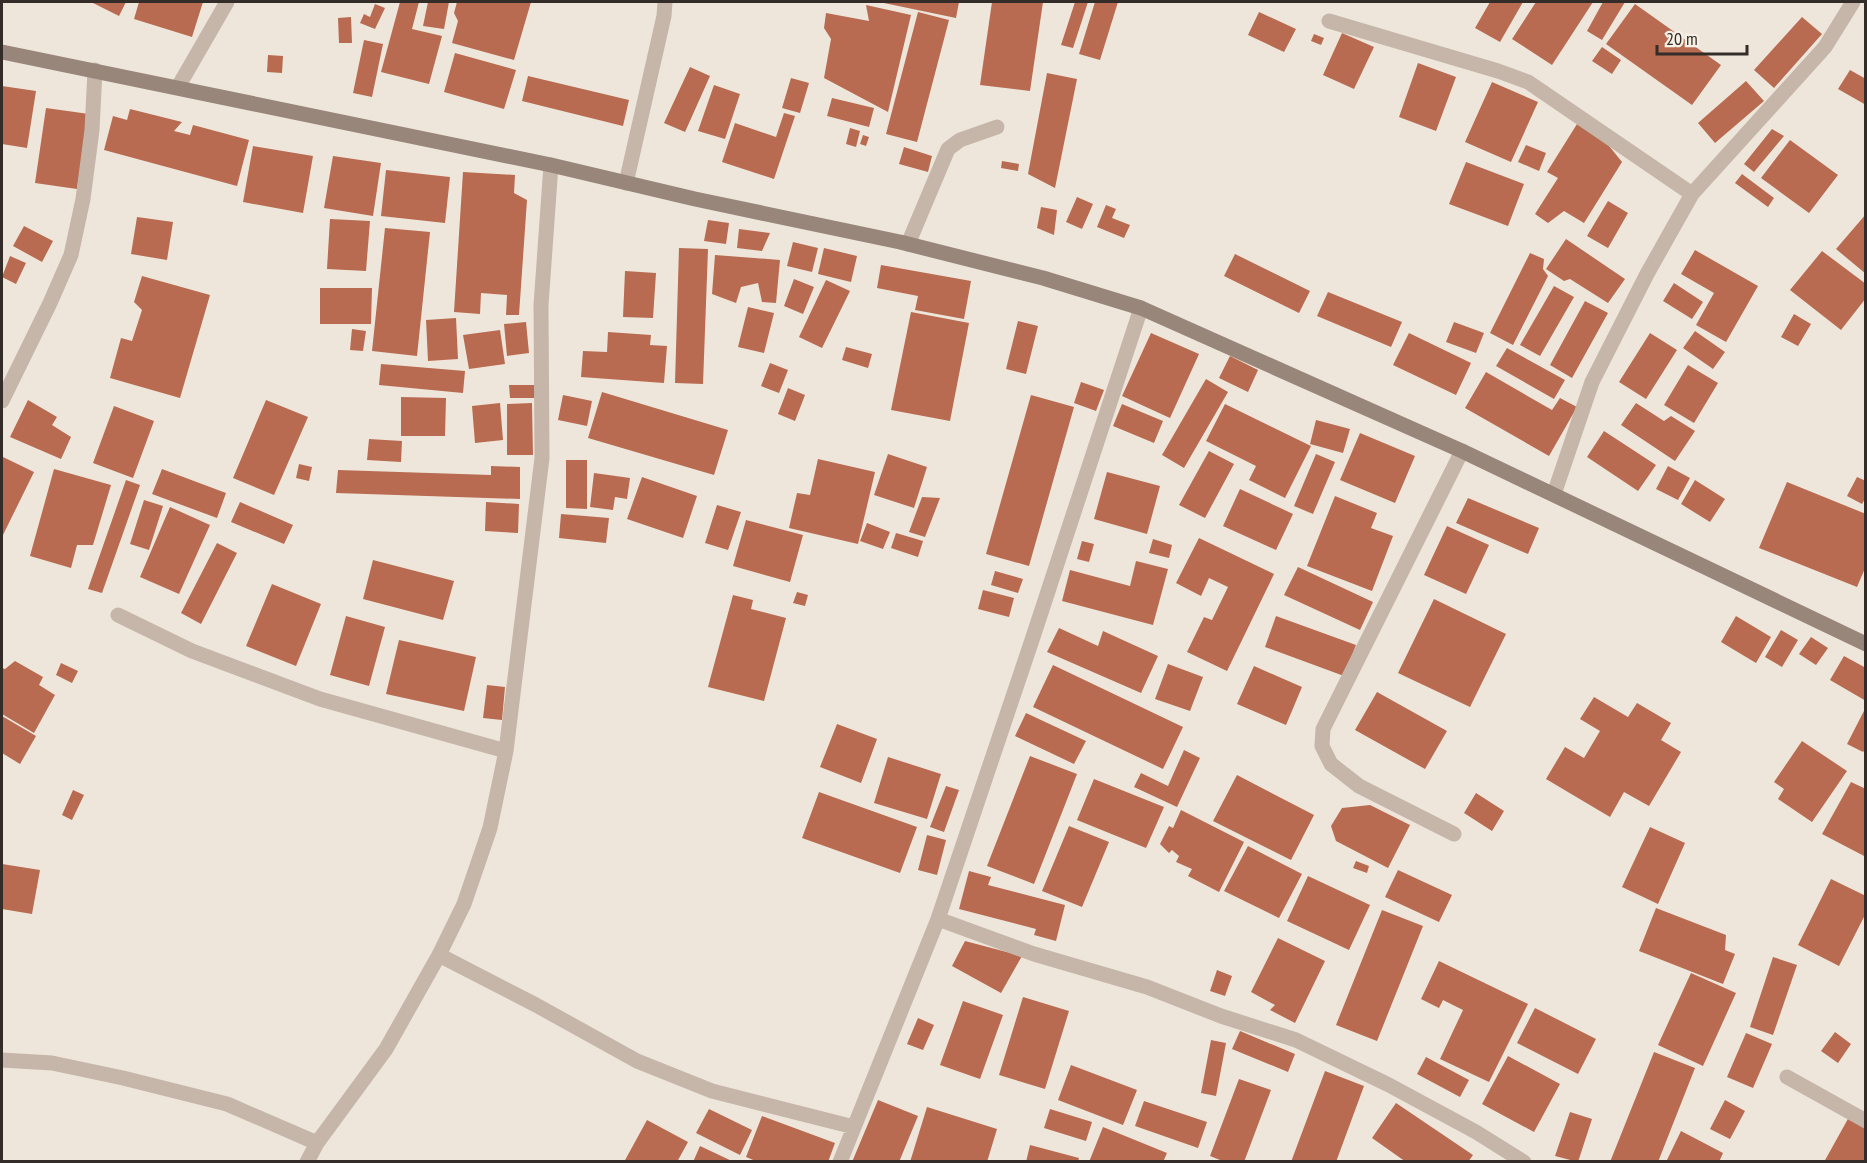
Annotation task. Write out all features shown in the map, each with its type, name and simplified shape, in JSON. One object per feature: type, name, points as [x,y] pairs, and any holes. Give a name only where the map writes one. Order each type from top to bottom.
[{"type":"street","points":[[178,87],[227,2]]},
{"type":"street","points":[[626,183],[664,16],[665,2]]},
{"type":"street","points":[[1554,494],[1592,382],[1647,274],[1692,194],[1826,47],[1853,2]]},
{"type":"street","points":[[1329,21],[1498,70],[1528,82],[1692,194]]},
{"type":"street","points":[[2,52],[551,165],[908,244],[1043,278],[1141,308],[1462,451],[1866,644]]},
{"type":"street","points":[[2,401],[50,303],[70,255],[83,199],[92,130],[95,70]]},
{"type":"street","points":[[908,244],[948,149],[960,140],[997,127]]},
{"type":"street","points":[[307,1161],[317,1143],[386,1049],[440,955],[464,904],[490,828],[506,751],[542,458],[541,305],[551,165]]},
{"type":"street","points":[[840,1161],[938,919],[1141,308]]},
{"type":"street","points":[[1454,834],[1359,786],[1330,764],[1322,746],[1323,729],[1462,451]]},
{"type":"street","points":[[118,615],[192,651],[320,699],[506,751]]},
{"type":"street","points":[[938,919],[1034,954],[1147,987],[1221,1016],[1296,1040],[1389,1085],[1524,1161]]},
{"type":"street","points":[[440,955],[637,1061],[712,1091],[854,1127]]},
{"type":"street","points":[[2,1060],[52,1063],[227,1104],[317,1143]]},
{"type":"street","points":[[1787,1077],[1866,1120]]},
{"type":"building","points":[[91,2],[126,2],[119,16]]},
{"type":"building","points":[[139,2],[203,2],[192,37],[134,19]]},
{"type":"building","points":[[400,2],[419,2],[412,29],[442,36],[429,84],[381,72]]},
{"type":"building","points":[[428,2],[449,2],[444,29],[423,26]]},
{"type":"building","points":[[457,2],[531,2],[514,60],[452,43],[458,21],[454,13]]},
{"type":"building","points":[[879,2],[959,2],[956,18]]},
{"type":"building","points":[[992,2],[1043,2],[1030,91],[980,85]]},
{"type":"building","points":[[1075,2],[1088,2],[1073,48],[1061,45]]},
{"type":"building","points":[[1095,2],[1118,2],[1100,60],[1079,54]]},
{"type":"building","points":[[1490,2],[1523,2],[1500,42],[1475,28]]},
{"type":"building","points":[[1536,2],[1593,2],[1552,65],[1512,39]]},
{"type":"building","points":[[1603,2],[1625,2],[1602,40],[1587,31]]},
{"type":"building","points":[[375,4],[385,8],[375,29],[360,23],[364,14],[370,17]]},
{"type":"building","points":[[1635,4],[1721,65],[1692,105],[1606,44]]},
{"type":"building","points":[[866,5],[911,15],[888,112],[824,78],[831,39],[824,28],[826,13],[869,21]]},
{"type":"building","points":[[918,12],[949,20],[917,142],[886,134]]},
{"type":"building","points":[[1259,12],[1296,29],[1284,52],[1248,35]]},
{"type":"building","points":[[351,17],[352,43],[339,43],[338,18]]},
{"type":"building","points":[[1802,17],[1822,34],[1774,88],[1754,70]]},
{"type":"building","points":[[1342,33],[1374,47],[1354,89],[1323,75]]},
{"type":"building","points":[[1314,34],[1324,38],[1321,45],[1311,41]]},
{"type":"building","points":[[364,40],[383,44],[372,97],[353,93]]},
{"type":"building","points":[[1602,47],[1621,60],[1612,74],[1592,61]]},
{"type":"building","points":[[455,53],[516,70],[504,109],[444,92]]},
{"type":"building","points":[[268,55],[283,56],[282,73],[267,72]]},
{"type":"building","points":[[1418,63],[1456,77],[1436,131],[1399,117]]},
{"type":"building","points":[[690,67],[710,76],[685,132],[664,123]]},
{"type":"building","points":[[1850,70],[1866,79],[1866,105],[1838,89]]},
{"type":"building","points":[[1047,73],[1077,79],[1055,188],[1028,174]]},
{"type":"building","points":[[528,76],[629,100],[623,126],[522,101]]},
{"type":"building","points":[[791,78],[809,83],[800,113],[782,108]]},
{"type":"building","points":[[1746,81],[1764,101],[1715,143],[1698,123]]},
{"type":"building","points":[[1492,82],[1538,102],[1511,162],[1465,142]]},
{"type":"building","points":[[714,85],[740,94],[725,139],[698,131]]},
{"type":"building","points":[[2,86],[36,91],[27,148],[2,144]]},
{"type":"building","points":[[832,98],[874,108],[869,127],[827,116]]},
{"type":"building","points":[[46,108],[89,114],[77,189],[35,183]]},
{"type":"building","points":[[130,109],[182,122],[174,131],[190,135],[193,125],[249,140],[237,186],[104,150],[113,116],[127,120]]},
{"type":"building","points":[[784,113],[795,116],[774,179],[722,162],[735,123],[776,137]]},
{"type":"building","points":[[1577,124],[1605,141],[1622,162],[1584,223],[1564,211],[1548,223],[1535,214],[1558,178],[1547,172]]},
{"type":"building","points":[[850,128],[860,131],[856,147],[846,144]]},
{"type":"building","points":[[1772,129],[1784,136],[1754,172],[1744,164]]},
{"type":"building","points":[[863,135],[869,137],[866,146],[860,144]]},
{"type":"building","points":[[1790,140],[1838,175],[1809,213],[1761,178]]},
{"type":"building","points":[[1526,145],[1546,153],[1539,171],[1518,162]]},
{"type":"building","points":[[253,146],[313,156],[303,213],[243,202]]},
{"type":"building","points":[[904,147],[932,156],[928,172],[899,164]]},
{"type":"building","points":[[333,156],[381,163],[373,216],[324,208]]},
{"type":"building","points":[[1002,161],[1019,164],[1018,171],[1001,168]]},
{"type":"building","points":[[1466,162],[1524,184],[1508,226],[1449,204]]},
{"type":"building","points":[[386,170],[450,177],[445,223],[381,216]]},
{"type":"building","points":[[463,172],[515,175],[514,193],[527,200],[519,315],[506,315],[507,295],[481,293],[480,314],[454,312]]},
{"type":"building","points":[[1742,174],[1774,198],[1768,207],[1735,183]]},
{"type":"building","points":[[1077,197],[1093,204],[1082,229],[1066,222]]},
{"type":"building","points":[[1608,201],[1628,213],[1608,248],[1587,236]]},
{"type":"building","points":[[1106,205],[1116,209],[1112,218],[1130,225],[1124,238],[1097,227]]},
{"type":"building","points":[[1041,207],[1057,210],[1054,235],[1037,228]]},
{"type":"building","points":[[1866,214],[1866,274],[1836,249]]},
{"type":"building","points":[[137,217],[173,222],[167,260],[131,254]]},
{"type":"building","points":[[330,219],[370,221],[366,271],[327,269]]},
{"type":"building","points":[[708,220],[729,223],[726,244],[704,241]]},
{"type":"building","points":[[24,226],[53,241],[42,262],[13,246]]},
{"type":"building","points":[[385,228],[430,232],[417,356],[372,351]]},
{"type":"building","points":[[739,229],[770,233],[762,251],[737,248]]},
{"type":"building","points":[[1566,239],[1625,279],[1608,303],[1570,279],[1564,281],[1546,269]]},
{"type":"building","points":[[793,242],[818,248],[812,272],[787,266]]},
{"type":"building","points":[[679,248],[708,249],[703,384],[675,383]]},
{"type":"building","points":[[824,248],[857,256],[851,282],[818,274]]},
{"type":"building","points":[[1695,250],[1758,286],[1726,342],[1696,325],[1714,293],[1681,274]]},
{"type":"building","points":[[1822,251],[1866,284],[1866,298],[1841,330],[1790,290]]},
{"type":"building","points":[[1530,253],[1544,259],[1543,269],[1548,276],[1513,345],[1490,333]]},
{"type":"building","points":[[1235,254],[1310,291],[1299,313],[1224,276]]},
{"type":"building","points":[[715,255],[780,260],[776,303],[762,302],[758,283],[741,287],[736,303],[712,294]]},
{"type":"building","points":[[10,256],[26,263],[16,284],[2,277]]},
{"type":"building","points":[[881,265],[971,281],[964,319],[915,310],[918,296],[877,288]]},
{"type":"building","points":[[625,271],[656,273],[653,318],[623,317]]},
{"type":"building","points":[[142,276],[210,295],[180,398],[110,378],[121,338],[132,341],[142,310],[134,302]]},
{"type":"building","points":[[794,279],[814,287],[803,314],[784,306]]},
{"type":"building","points":[[826,280],[850,291],[822,348],[799,337]]},
{"type":"building","points":[[1674,283],[1703,302],[1692,319],[1663,301]]},
{"type":"building","points":[[1554,286],[1574,297],[1540,356],[1520,345]]},
{"type":"building","points":[[320,288],[372,288],[371,324],[320,324]]},
{"type":"building","points":[[1328,292],[1402,322],[1391,347],[1317,316]]},
{"type":"building","points":[[1585,301],[1608,313],[1572,378],[1550,365]]},
{"type":"building","points":[[748,307],[774,313],[764,353],[738,347]]},
{"type":"building","points":[[911,312],[969,323],[950,421],[891,410]]},
{"type":"building","points":[[1794,314],[1811,324],[1798,346],[1781,337]]},
{"type":"building","points":[[456,318],[458,359],[428,361],[426,320]]},
{"type":"building","points":[[1018,321],[1038,326],[1026,374],[1006,369]]},
{"type":"building","points":[[526,322],[529,353],[507,356],[504,324]]},
{"type":"building","points":[[1454,322],[1484,333],[1476,353],[1446,342]]},
{"type":"building","points":[[352,329],[366,331],[363,351],[350,350]]},
{"type":"building","points":[[500,330],[505,364],[469,369],[463,335]]},
{"type":"building","points":[[1695,331],[1725,352],[1713,369],[1683,348]]},
{"type":"building","points":[[608,332],[651,335],[650,345],[667,346],[664,383],[581,377],[583,351],[607,352]]},
{"type":"building","points":[[1151,333],[1199,354],[1170,418],[1122,396]]},
{"type":"building","points":[[1409,333],[1471,363],[1456,395],[1393,365]]},
{"type":"building","points":[[1650,333],[1677,350],[1646,399],[1619,382]]},
{"type":"building","points":[[846,347],[872,354],[868,368],[842,360]]},
{"type":"building","points":[[1507,348],[1565,380],[1554,399],[1496,366]]},
{"type":"building","points":[[1230,356],[1258,370],[1248,392],[1219,378]]},
{"type":"building","points":[[770,363],[788,370],[779,393],[761,386]]},
{"type":"building","points":[[381,364],[465,371],[463,393],[379,385]]},
{"type":"building","points":[[1688,365],[1718,383],[1694,423],[1664,405]]},
{"type":"building","points":[[1486,372],[1552,410],[1560,398],[1577,407],[1549,456],[1465,408]]},
{"type":"building","points":[[1206,379],[1228,392],[1184,468],[1162,455]]},
{"type":"building","points":[[1081,382],[1104,390],[1096,411],[1074,403]]},
{"type":"building","points":[[509,385],[538,385],[537,398],[510,398]]},
{"type":"building","points":[[788,388],[805,395],[795,421],[778,414]]},
{"type":"building","points":[[602,392],[728,430],[714,475],[588,438]]},
{"type":"building","points":[[563,395],[592,401],[587,426],[558,420]]},
{"type":"building","points":[[1031,395],[1074,407],[1029,566],[986,554]]},
{"type":"building","points":[[401,397],[446,398],[445,436],[401,436]]},
{"type":"building","points":[[28,400],[57,417],[52,425],[71,437],[61,459],[10,437]]},
{"type":"building","points":[[266,400],[308,417],[274,495],[233,478]]},
{"type":"building","points":[[500,403],[503,440],[475,443],[472,406]]},
{"type":"building","points":[[532,403],[533,455],[507,455],[507,404]]},
{"type":"building","points":[[1636,403],[1664,421],[1671,416],[1695,431],[1675,461],[1621,425]]},
{"type":"building","points":[[1122,404],[1163,421],[1154,443],[1113,426]]},
{"type":"building","points":[[1225,404],[1311,446],[1285,498],[1249,480],[1256,466],[1206,441]]},
{"type":"building","points":[[114,406],[154,421],[133,478],[93,463]]},
{"type":"building","points":[[1316,420],[1350,429],[1343,453],[1310,444]]},
{"type":"building","points":[[1604,431],[1656,465],[1638,491],[1587,457]]},
{"type":"building","points":[[1360,433],[1415,456],[1395,503],[1340,480]]},
{"type":"building","points":[[369,439],[402,441],[401,462],[367,460]]},
{"type":"building","points":[[1209,451],[1234,464],[1205,518],[1179,505]]},
{"type":"building","points":[[888,454],[927,467],[914,508],[874,495]]},
{"type":"building","points":[[1316,454],[1335,462],[1313,514],[1294,506]]},
{"type":"building","points":[[3,457],[34,472],[2,537],[2,461]]},
{"type":"building","points":[[818,459],[875,472],[858,544],[789,528],[797,493],[810,495]]},
{"type":"building","points":[[566,460],[587,460],[587,509],[566,508]]},
{"type":"building","points":[[299,464],[312,467],[309,481],[296,478]]},
{"type":"building","points":[[491,466],[520,467],[520,499],[336,493],[338,470],[491,475]]},
{"type":"building","points":[[1668,466],[1690,478],[1678,500],[1656,489]]},
{"type":"building","points":[[54,469],[111,485],[93,545],[77,545],[71,568],[30,556]]},
{"type":"building","points":[[162,469],[226,493],[217,518],[152,494]]},
{"type":"building","points":[[1107,472],[1160,486],[1147,534],[1094,519]]},
{"type":"building","points":[[594,473],[630,478],[627,499],[615,497],[613,510],[590,507]]},
{"type":"building","points":[[642,477],[697,496],[683,538],[627,519]]},
{"type":"building","points":[[1857,477],[1866,481],[1866,497],[1862,504],[1847,496]]},
{"type":"building","points":[[126,480],[140,485],[102,593],[88,589]]},
{"type":"building","points":[[1695,480],[1725,499],[1710,522],[1681,504]]},
{"type":"building","points":[[1787,482],[1866,514],[1866,566],[1857,587],[1759,548]]},
{"type":"building","points":[[1240,489],[1293,514],[1276,550],[1223,526]]},
{"type":"building","points":[[1335,496],[1377,513],[1371,528],[1393,536],[1372,591],[1307,566]]},
{"type":"building","points":[[922,497],[940,498],[925,537],[909,532]]},
{"type":"building","points":[[1468,498],[1539,528],[1528,554],[1456,523]]},
{"type":"building","points":[[144,500],[163,506],[149,550],[130,544]]},
{"type":"building","points":[[240,502],[293,525],[284,544],[231,522]]},
{"type":"building","points":[[486,502],[519,504],[518,533],[485,531]]},
{"type":"building","points":[[717,505],[741,512],[728,550],[705,543]]},
{"type":"building","points":[[170,507],[210,525],[179,594],[140,577]]},
{"type":"building","points":[[561,514],[609,518],[606,543],[559,538]]},
{"type":"building","points":[[746,520],[803,535],[790,582],[733,566]]},
{"type":"building","points":[[867,523],[890,532],[883,549],[860,541]]},
{"type":"building","points":[[1447,526],[1489,545],[1466,594],[1424,575]]},
{"type":"building","points":[[896,533],[923,541],[918,557],[891,548]]},
{"type":"building","points":[[1199,538],[1274,574],[1227,671],[1187,652],[1204,617],[1212,620],[1228,587],[1209,578],[1201,596],[1176,583]]},
{"type":"building","points":[[1153,539],[1172,545],[1169,558],[1149,553]]},
{"type":"building","points":[[1082,541],[1094,544],[1089,562],[1077,559]]},
{"type":"building","points":[[217,543],[237,553],[201,624],[181,613]]},
{"type":"building","points":[[373,560],[454,581],[443,620],[363,599]]},
{"type":"building","points":[[1136,561],[1168,569],[1153,625],[1062,601],[1070,570],[1130,586]]},
{"type":"building","points":[[1298,567],[1373,602],[1360,630],[1284,595]]},
{"type":"building","points":[[995,571],[1023,579],[1018,593],[991,585]]},
{"type":"building","points":[[272,584],[321,604],[296,666],[246,646]]},
{"type":"building","points":[[983,590],[1014,598],[1009,617],[978,609]]},
{"type":"building","points":[[797,592],[808,595],[805,606],[793,603]]},
{"type":"building","points":[[733,595],[753,600],[751,609],[786,618],[764,701],[708,687]]},
{"type":"building","points":[[1434,599],[1506,634],[1470,707],[1398,673]]},
{"type":"building","points":[[346,616],[385,627],[369,686],[330,675]]},
{"type":"building","points":[[1276,616],[1356,645],[1344,676],[1265,647]]},
{"type":"building","points":[[1736,616],[1771,637],[1756,663],[1721,642]]},
{"type":"building","points":[[1059,628],[1098,646],[1103,631],[1158,656],[1141,693],[1047,652]]},
{"type":"building","points":[[1781,630],[1798,640],[1782,667],[1765,657]]},
{"type":"building","points":[[1811,637],[1828,648],[1816,665],[1799,654]]},
{"type":"building","points":[[399,640],[476,657],[464,711],[386,694]]},
{"type":"building","points":[[1844,656],[1866,668],[1866,701],[1830,680]]},
{"type":"building","points":[[15,661],[43,677],[39,685],[55,695],[34,733],[2,714],[2,668],[5,669]]},
{"type":"building","points":[[61,663],[78,671],[72,683],[56,675]]},
{"type":"building","points":[[1168,664],[1203,677],[1190,711],[1155,699]]},
{"type":"building","points":[[1053,665],[1183,727],[1163,769],[1033,707]]},
{"type":"building","points":[[1254,666],[1302,687],[1286,725],[1237,704]]},
{"type":"building","points":[[487,685],[505,687],[502,720],[483,718]]},
{"type":"building","points":[[1377,692],[1447,731],[1425,769],[1355,730]]},
{"type":"building","points":[[1594,697],[1628,717],[1637,703],[1671,723],[1661,740],[1681,752],[1649,806],[1624,792],[1610,817],[1546,779],[1565,747],[1584,758],[1600,731],[1580,719]]},
{"type":"building","points":[[1866,707],[1866,748],[1863,752],[1847,744]]},
{"type":"building","points":[[1026,713],[1086,741],[1074,764],[1015,736]]},
{"type":"building","points":[[2,716],[36,736],[20,764],[2,753]]},
{"type":"building","points":[[837,724],[877,739],[861,783],[820,767]]},
{"type":"building","points":[[1802,741],[1847,771],[1812,822],[1778,799],[1784,789],[1774,782]]},
{"type":"building","points":[[1184,750],[1200,758],[1177,807],[1134,787],[1141,773],[1168,786]]},
{"type":"building","points":[[1030,756],[1077,774],[1034,884],[987,866]]},
{"type":"building","points":[[888,757],[941,774],[927,819],[874,803]]},
{"type":"building","points":[[1237,775],[1314,815],[1291,860],[1213,821]]},
{"type":"building","points":[[1094,779],[1164,807],[1146,848],[1077,820]]},
{"type":"building","points":[[1851,782],[1866,789],[1866,857],[1822,834]]},
{"type":"building","points":[[946,786],[959,790],[944,832],[930,827]]},
{"type":"building","points":[[73,790],[84,795],[72,820],[62,815]]},
{"type":"building","points":[[819,792],[917,827],[900,873],[802,838]]},
{"type":"building","points":[[1476,793],[1504,811],[1492,831],[1464,813]]},
{"type":"building","points":[[1370,805],[1410,825],[1388,868],[1336,841],[1331,826],[1342,808]]},
{"type":"building","points":[[1181,810],[1244,842],[1219,892],[1188,876],[1192,869],[1176,862],[1179,856],[1172,850],[1169,853],[1160,844],[1169,826],[1173,828]]},
{"type":"building","points":[[1069,826],[1109,842],[1082,907],[1042,891]]},
{"type":"building","points":[[1650,827],[1685,843],[1658,904],[1622,887]]},
{"type":"building","points":[[927,835],[946,840],[937,875],[918,870]]},
{"type":"building","points":[[1248,846],[1302,874],[1279,918],[1224,891]]},
{"type":"building","points":[[1356,861],[1369,866],[1367,873],[1353,868]]},
{"type":"building","points":[[2,864],[40,870],[32,914],[2,909]]},
{"type":"building","points":[[1398,870],[1452,895],[1439,922],[1385,897]]},
{"type":"building","points":[[969,871],[991,877],[988,885],[1065,905],[1056,941],[1034,935],[1036,929],[959,909]]},
{"type":"building","points":[[1308,876],[1370,905],[1349,950],[1287,921]]},
{"type":"building","points":[[1831,879],[1866,896],[1866,913],[1839,966],[1798,945]]},
{"type":"building","points":[[1656,908],[1726,935],[1725,950],[1735,954],[1723,984],[1639,951]]},
{"type":"building","points":[[1382,910],[1423,926],[1377,1041],[1336,1025]]},
{"type":"building","points":[[1278,938],[1325,961],[1295,1023],[1270,1010],[1275,1005],[1251,992]]},
{"type":"building","points":[[965,941],[1022,956],[1001,993],[952,966]]},
{"type":"building","points":[[1773,957],[1797,965],[1773,1035],[1750,1027]]},
{"type":"building","points":[[1439,961],[1528,1004],[1489,1082],[1440,1059],[1463,1010],[1443,1000],[1439,1008],[1421,999]]},
{"type":"building","points":[[1217,970],[1232,976],[1225,996],[1210,991]]},
{"type":"building","points":[[1691,973],[1736,993],[1703,1066],[1658,1045]]},
{"type":"building","points":[[1023,997],[1069,1011],[1045,1089],[999,1075]]},
{"type":"building","points":[[963,1001],[1003,1015],[980,1079],[940,1065]]},
{"type":"building","points":[[1535,1008],[1596,1039],[1578,1074],[1517,1043]]},
{"type":"building","points":[[918,1018],[934,1025],[923,1050],[907,1044]]},
{"type":"building","points":[[1240,1031],[1295,1054],[1288,1072],[1232,1049]]},
{"type":"building","points":[[1835,1032],[1851,1044],[1838,1063],[1821,1051]]},
{"type":"building","points":[[1746,1033],[1772,1044],[1753,1088],[1727,1077]]},
{"type":"building","points":[[1211,1040],[1226,1043],[1216,1096],[1201,1093]]},
{"type":"building","points":[[1654,1052],[1695,1068],[1658,1162],[1610,1162]]},
{"type":"building","points":[[1508,1056],[1560,1084],[1534,1132],[1482,1104]]},
{"type":"building","points":[[1426,1057],[1469,1080],[1460,1097],[1417,1074]]},
{"type":"building","points":[[1071,1065],[1137,1090],[1123,1125],[1058,1100]]},
{"type":"building","points":[[1325,1071],[1364,1086],[1336,1162],[1291,1162]]},
{"type":"building","points":[[1239,1079],[1271,1090],[1244,1162],[1225,1162],[1210,1156]]},
{"type":"building","points":[[878,1100],[918,1116],[899,1162],[852,1162]]},
{"type":"building","points":[[1725,1100],[1745,1111],[1730,1139],[1710,1129]]},
{"type":"building","points":[[1144,1101],[1207,1122],[1198,1148],[1135,1126]]},
{"type":"building","points":[[1396,1103],[1473,1155],[1468,1162],[1406,1162],[1372,1138]]},
{"type":"building","points":[[927,1107],[997,1129],[987,1162],[910,1162]]},
{"type":"building","points":[[709,1109],[752,1130],[740,1155],[696,1133]]},
{"type":"building","points":[[1050,1109],[1092,1122],[1086,1141],[1044,1128]]},
{"type":"building","points":[[1570,1112],[1592,1119],[1578,1162],[1555,1156]]},
{"type":"building","points":[[762,1116],[835,1143],[828,1162],[758,1162],[746,1157]]},
{"type":"building","points":[[1849,1117],[1866,1126],[1866,1162],[1824,1162]]},
{"type":"building","points":[[647,1120],[688,1142],[677,1162],[624,1162]]},
{"type":"building","points":[[1103,1127],[1167,1153],[1163,1162],[1089,1162]]},
{"type":"building","points":[[1681,1131],[1723,1153],[1719,1162],[1666,1162]]},
{"type":"building","points":[[1030,1145],[1079,1158],[1078,1162],[1026,1162]]},
{"type":"building","points":[[700,1146],[734,1162],[693,1162]]}]
